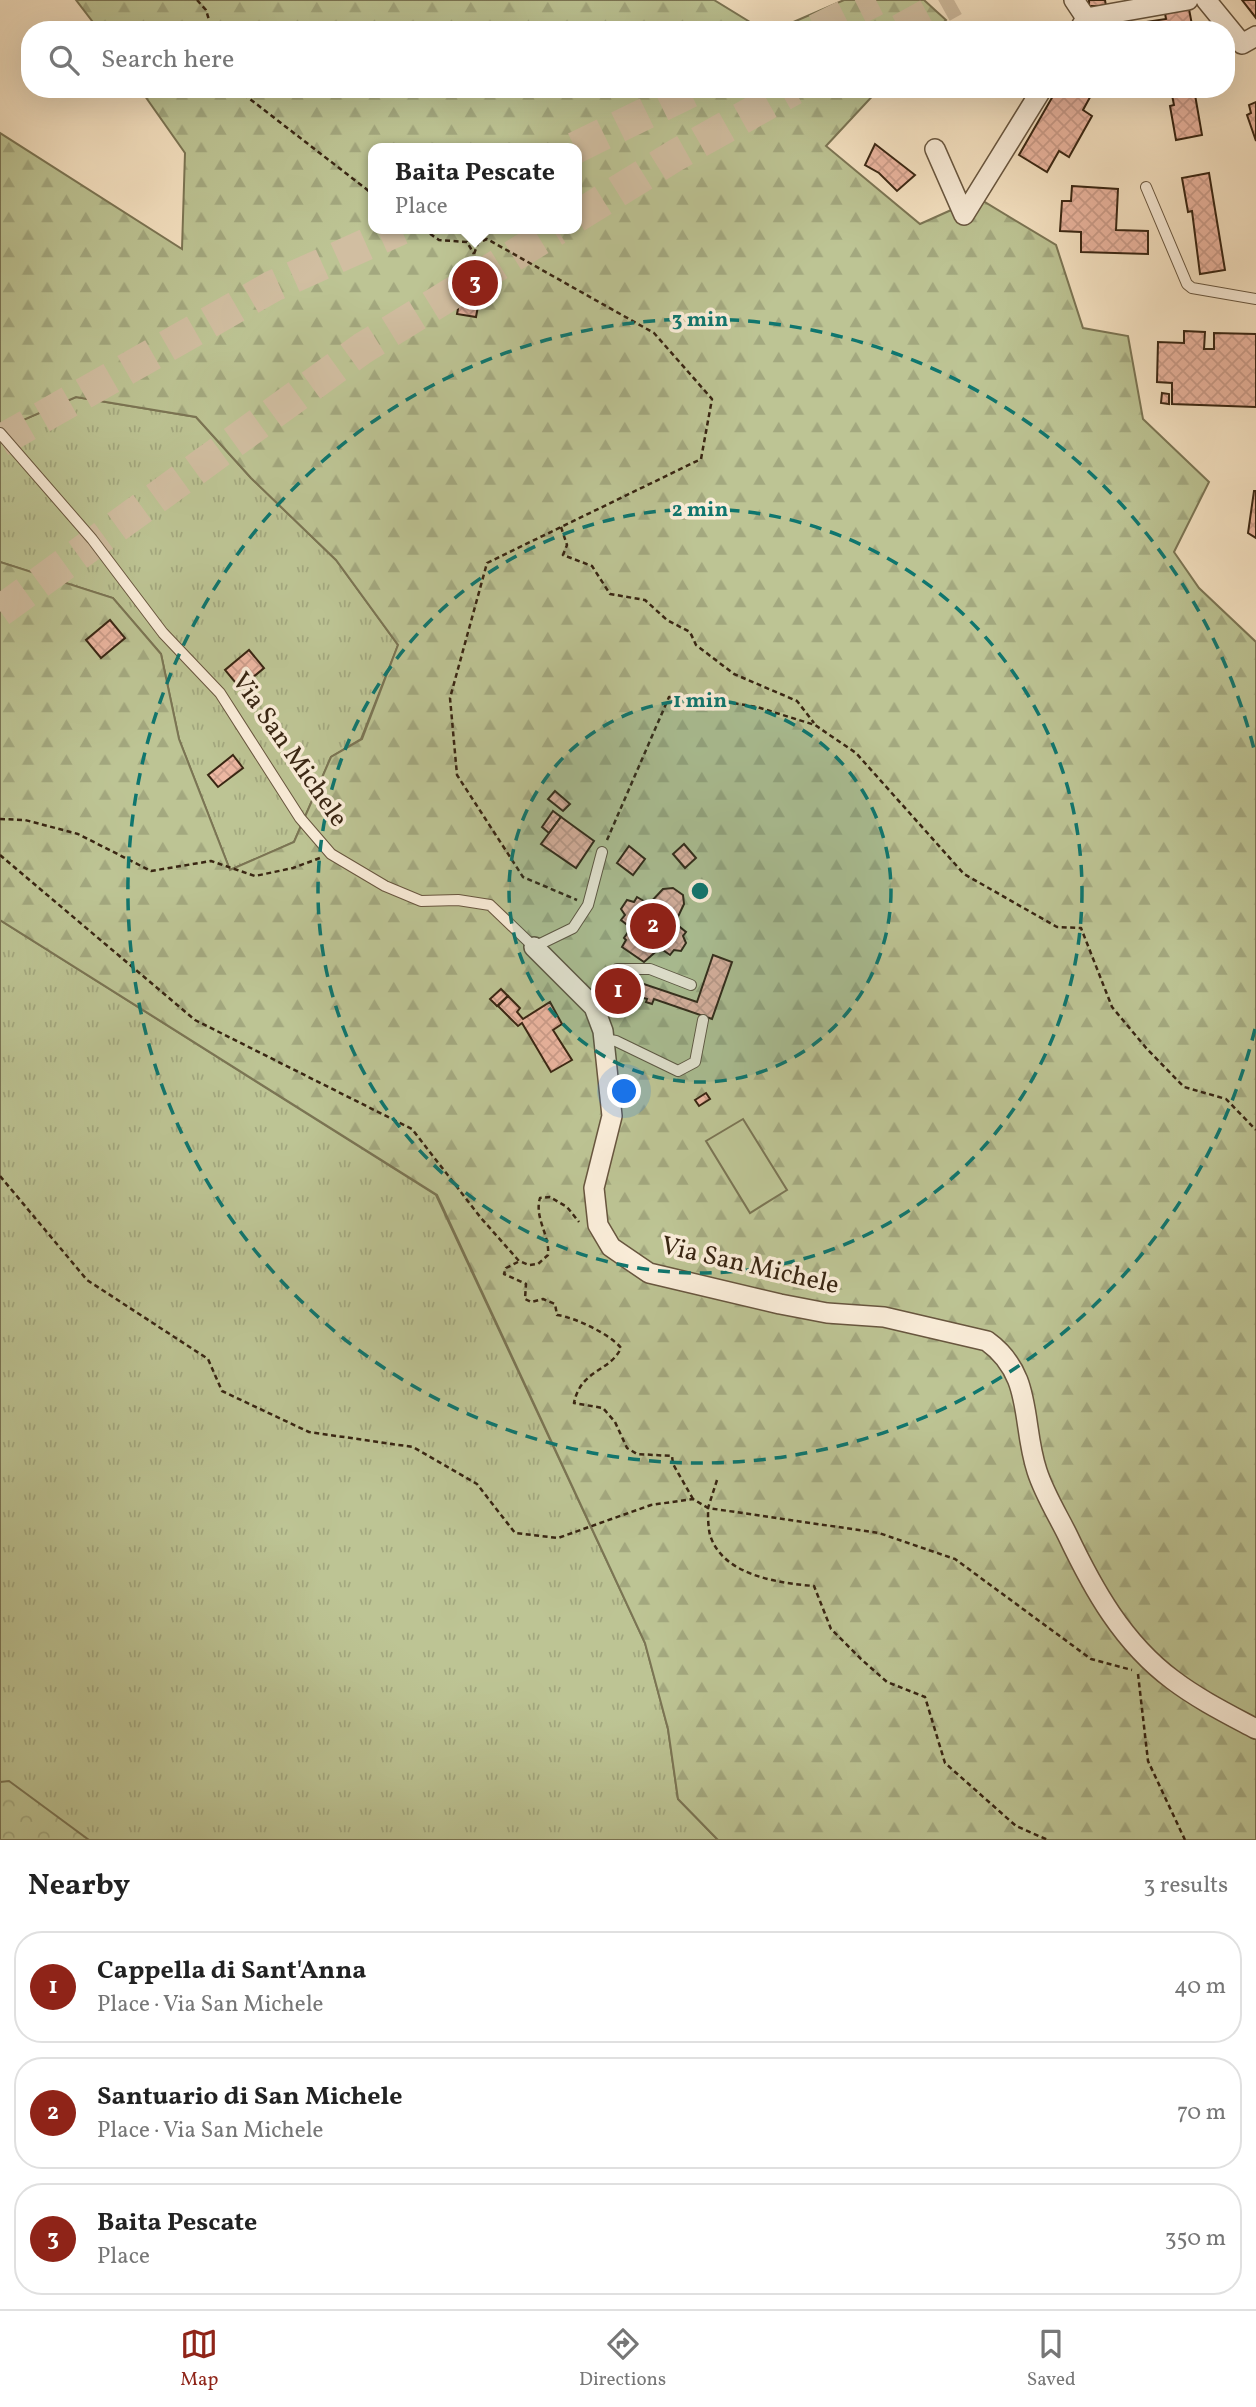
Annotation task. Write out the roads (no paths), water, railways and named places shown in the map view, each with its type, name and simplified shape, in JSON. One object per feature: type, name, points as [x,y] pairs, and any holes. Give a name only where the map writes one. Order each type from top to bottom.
[{"type":"street","points":[[1074,0],[1081,21]]},
{"type":"street","points":[[1095,21],[1188,0]]},
{"type":"street","points":[[1206,0],[1215,6],[1226,21]]},
{"type":"street","points":[[1235,34],[1242,44],[1256,36]]},
{"type":"street","points":[[935,149],[964,215],[1036,98]]},
{"type":"street","name":"Via San Michele","points":[[534,947],[594,1007],[604,1039],[612,1116],[594,1188],[598,1225],[611,1247],[649,1273],[827,1313],[884,1317],[987,1341],[1013,1366],[1021,1389],[1037,1472],[1087,1577],[1107,1610],[1131,1639],[1171,1679],[1256,1729]]},
{"type":"lane","points":[[1146,187],[1187,284],[1192,288],[1256,299]]},
{"type":"lane","name":"Via San Michele","points":[[0,433],[92,539],[163,633],[220,693],[300,818],[331,854],[385,886],[421,901],[457,900],[490,905],[534,947]]},
{"type":"lane","points":[[534,947],[573,928],[588,905],[602,852]]},
{"type":"lane","points":[[594,1007],[598,988],[617,969],[650,969],[691,985]]},
{"type":"lane","points":[[604,1039],[645,1054],[678,1071],[687,1069],[695,1062],[703,1020]]},
{"type":"tunnel","points":[[834,21],[876,0]]},
{"type":"tunnel","points":[[916,21],[954,0]]},
{"type":"tunnel","points":[[582,145],[678,98]]},
{"type":"tunnel","points":[[582,213],[676,155],[778,98]]},
{"type":"tunnel","points":[[0,441],[273,286],[390,234]]},
{"type":"tunnel","points":[[0,611],[363,348],[549,234]]},
{"type":"place","name":"Baita Pescate","points":[[475,283]]},
{"type":"place","name":"Santuario di San Michele","points":[[653,926]]},
{"type":"place","name":"Cappella di Sant'Anna","points":[[618,991]]}]
